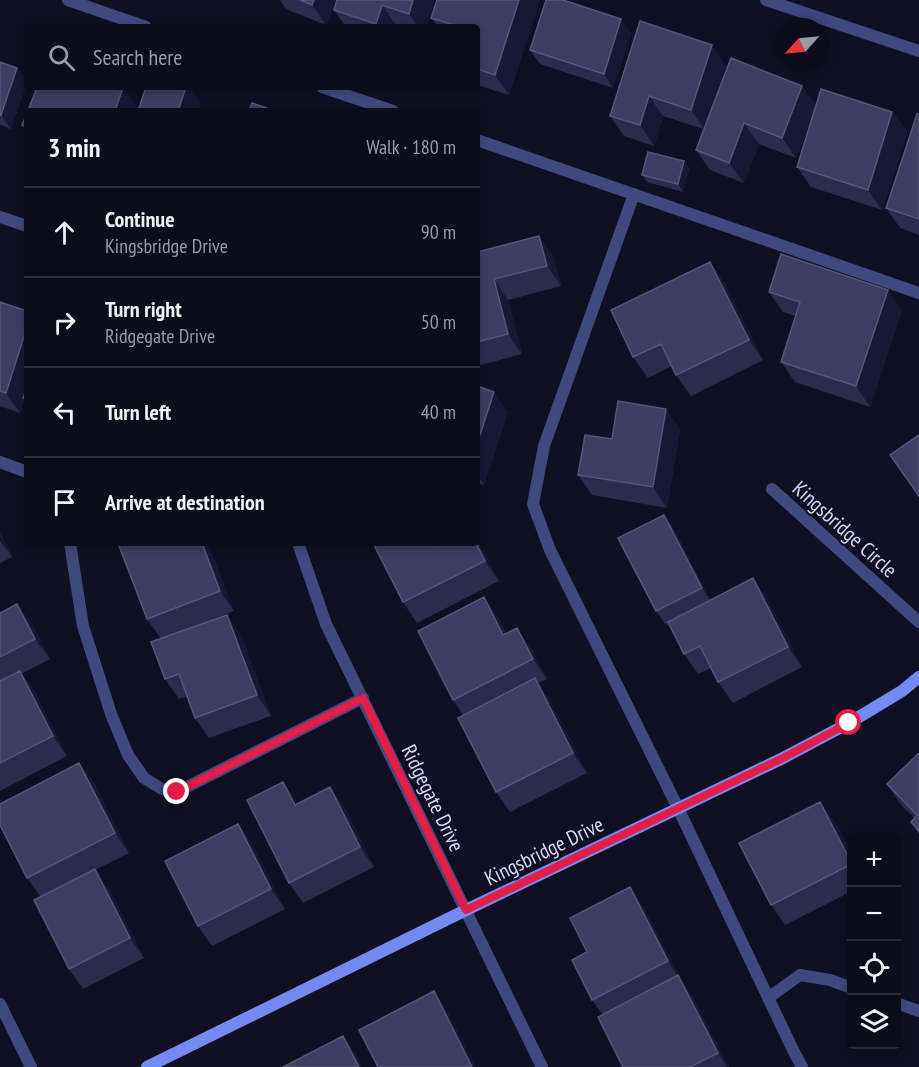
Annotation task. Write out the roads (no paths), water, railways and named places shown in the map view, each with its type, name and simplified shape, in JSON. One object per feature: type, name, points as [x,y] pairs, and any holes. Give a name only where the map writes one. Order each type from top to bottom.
[{"type":"street","points":[[68,0],[137,24]]},
{"type":"street","points":[[766,0],[919,51]]},
{"type":"street","points":[[331,90],[384,108]]},
{"type":"street","points":[[480,141],[919,293]]},
{"type":"street","points":[[634,194],[544,446],[533,504],[550,550],[678,808],[802,1067]]},
{"type":"street","points":[[0,217],[24,225]]},
{"type":"street","points":[[0,462],[24,471]]},
{"type":"street","name":"Kingsbridge Circle","points":[[772,489],[919,622]]},
{"type":"street","points":[[70,546],[83,626],[111,714],[129,755],[144,778],[162,789],[177,792],[363,698]]},
{"type":"street","name":"Ridgegate Drive","points":[[299,546],[326,624],[542,1067]]},
{"type":"street","name":"Kingsbridge Drive","points":[[147,1067],[466,910],[783,758],[849,723],[902,691],[919,677]]},
{"type":"street","points":[[768,998],[800,975],[830,980],[847,986]]},
{"type":"street","points":[[0,1004],[31,1067]]},
{"type":"street","points":[[901,1004],[919,1011]]}]
